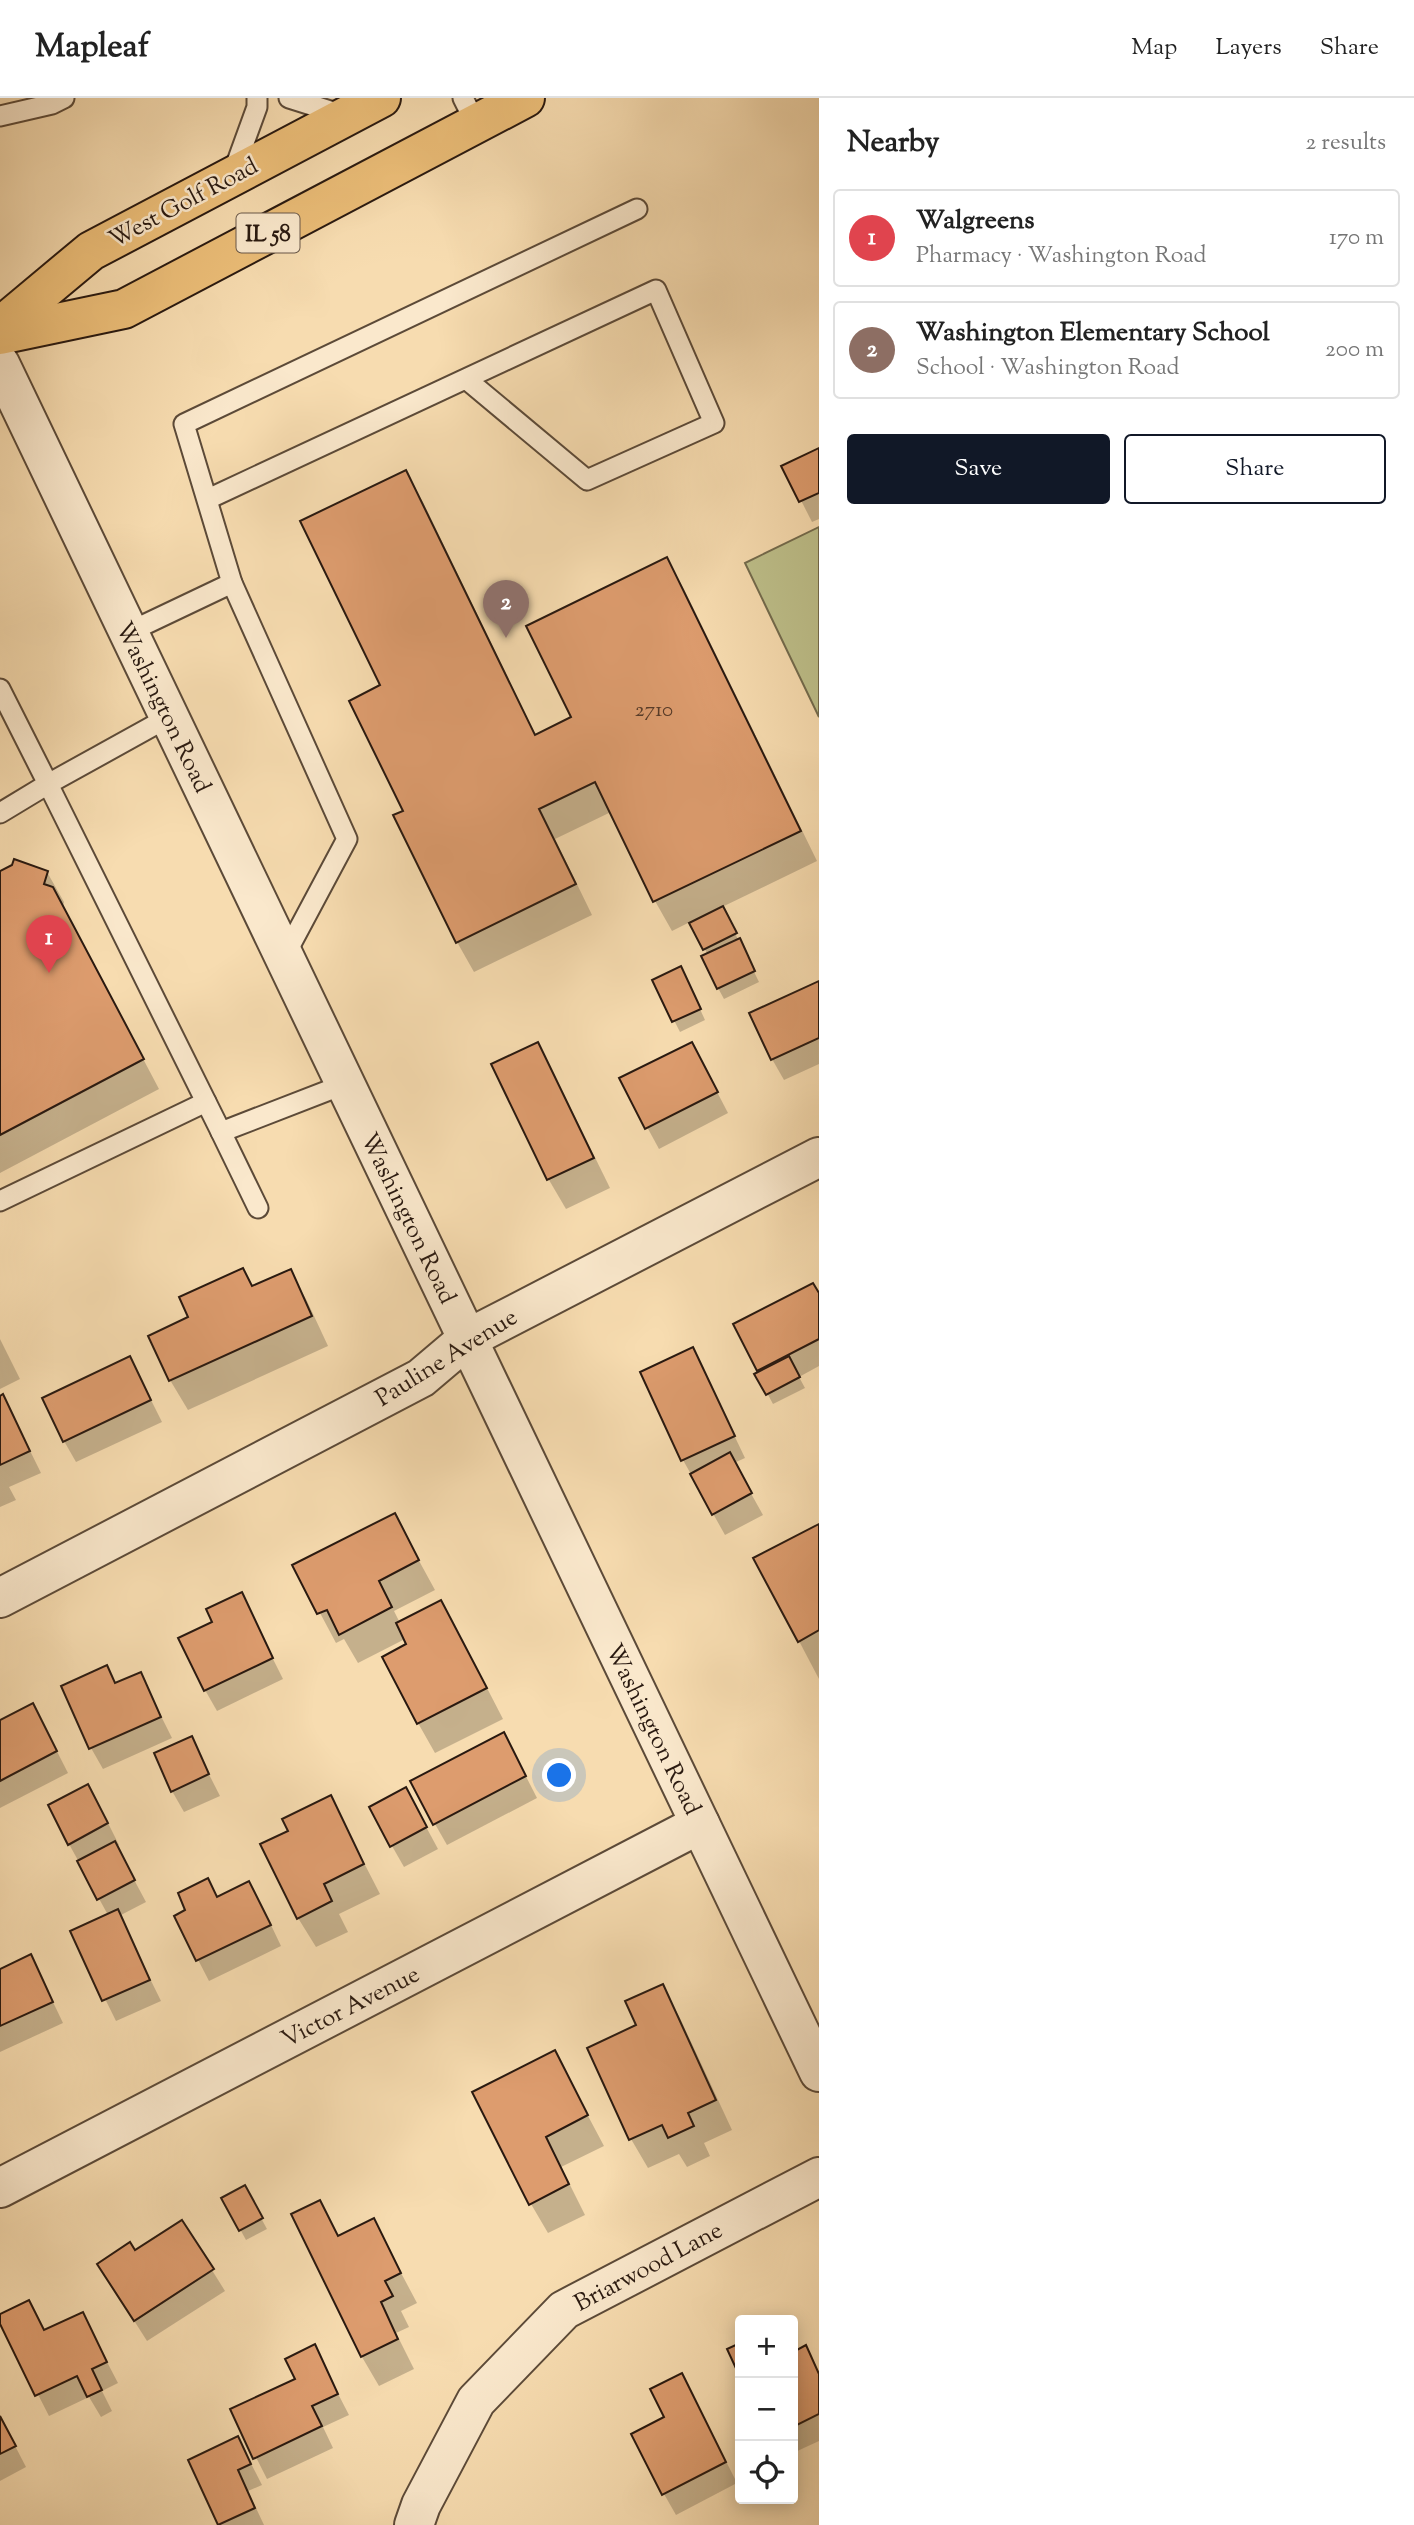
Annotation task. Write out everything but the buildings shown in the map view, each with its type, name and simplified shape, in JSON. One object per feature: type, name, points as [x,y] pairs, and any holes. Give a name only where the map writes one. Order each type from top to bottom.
[{"type":"main road","name":"West Golf Road","points":[[0,327],[91,251],[381,98]]},
{"type":"main road","name":"IL 58","points":[[0,335],[124,309],[469,111],[524,98]]},
{"type":"street","name":"Washington Road","points":[[0,364],[819,2072]]},
{"type":"street","name":"Pauline Avenue","points":[[0,1598],[421,1378],[467,1339],[819,1157]]},
{"type":"street","name":"Victor Avenue","points":[[0,2188],[700,1824]]},
{"type":"street","name":"Briarwood Lane","points":[[414,2525],[421,2505],[476,2401],[564,2310],[819,2178]]},
{"type":"lane","points":[[0,116],[52,104],[64,98]]},
{"type":"lane","points":[[233,176],[257,107],[257,98]]},
{"type":"lane","points":[[289,98],[347,116]]},
{"type":"lane","points":[[284,957],[346,839],[232,583],[184,424],[637,209]]},
{"type":"lane","points":[[208,499],[656,290],[714,423],[587,480],[466,379]]},
{"type":"lane","points":[[129,632],[232,583]]},
{"type":"lane","points":[[0,689],[258,1208]]},
{"type":"lane","points":[[0,813],[169,717]]},
{"type":"lane","points":[[221,1132],[345,1084]]},
{"type":"lane","points":[[0,1201],[206,1102]]},
{"type":"green space","points":[[819,527],[819,717],[745,563]]},
{"type":"place","name":"Washington Elementary School","points":[[506,638]]},
{"type":"place","name":"Walgreens","points":[[49,973]]}]
